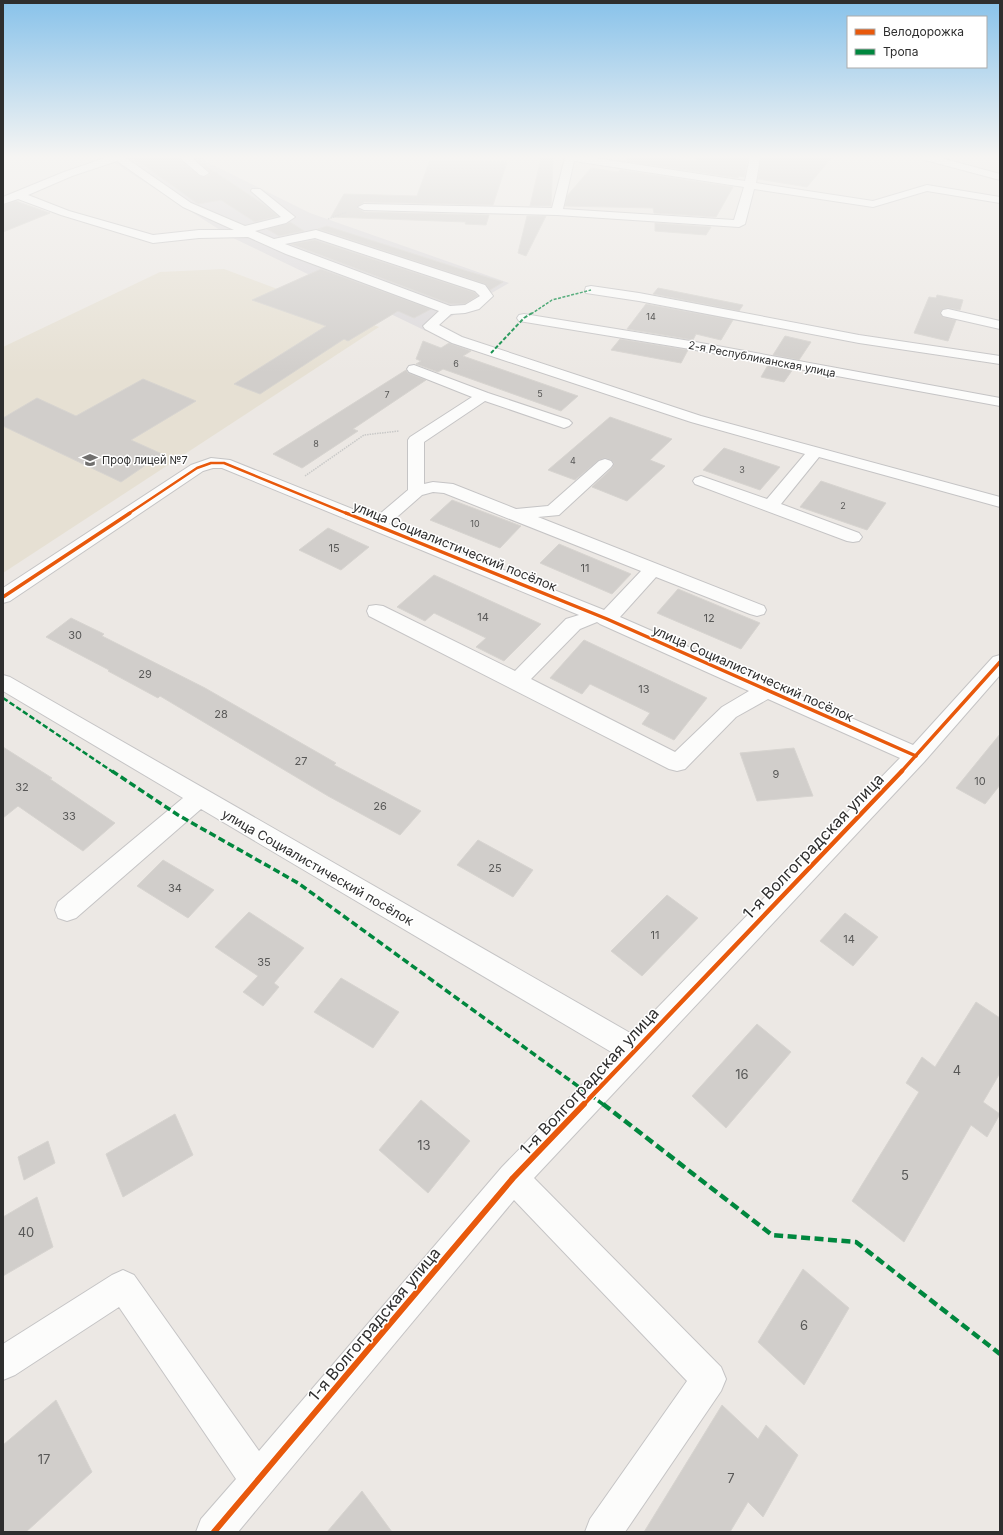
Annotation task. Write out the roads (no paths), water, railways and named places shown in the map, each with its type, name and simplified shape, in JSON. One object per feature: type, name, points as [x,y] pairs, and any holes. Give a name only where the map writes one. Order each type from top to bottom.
[{"type":"street","points":[[121,230],[153,239],[199,234],[249,232],[256,230]]},
{"type":"street","points":[[244,230],[273,243],[448,310],[464,311],[477,306],[487,296],[480,288],[316,234],[273,243]]},
{"type":"street","points":[[591,290],[640,297],[859,339],[1000,360]]},
{"type":"street","points":[[448,310],[430,326],[458,340],[491,353],[696,420],[1000,502]]},
{"type":"street","points":[[948,313],[1000,324]]},
{"type":"street","name":"2-я Республиканская улица","points":[[524,318],[690,345],[938,392],[1000,402]]},
{"type":"street","points":[[414,369],[483,396],[564,423]]},
{"type":"street","points":[[416,491],[416,440],[421,435],[483,396]]},
{"type":"street","points":[[770,506],[814,452]]},
{"type":"street","name":"улица Социалистический посёлок","points":[[3,598],[198,468],[211,462],[224,463],[603,617],[916,756]]},
{"type":"street","points":[[515,514],[553,511],[605,464]]},
{"type":"street","points":[[701,481],[853,537]]},
{"type":"street","points":[[377,526],[416,491],[433,487],[447,488],[757,610]]},
{"type":"street","points":[[517,681],[572,624],[603,617],[653,569]]},
{"type":"street","points":[[376,611],[678,763],[729,712],[767,690]]},
{"type":"street","name":"1-я Волгоградская улица","points":[[214,1532],[257,1479],[513,1178],[633,1050],[916,756],[1000,662]]},
{"type":"street","name":"улица Социалистический посёлок","points":[[3,682],[199,798],[633,1050]]},
{"type":"street","points":[[67,910],[199,798]]},
{"type":"street","points":[[513,1178],[709,1380],[603,1532]]},
{"type":"street","points":[[3,1363],[123,1286],[257,1479]]},
{"type":"place","name":"Проф лицей №7","points":[[90,460]]}]
